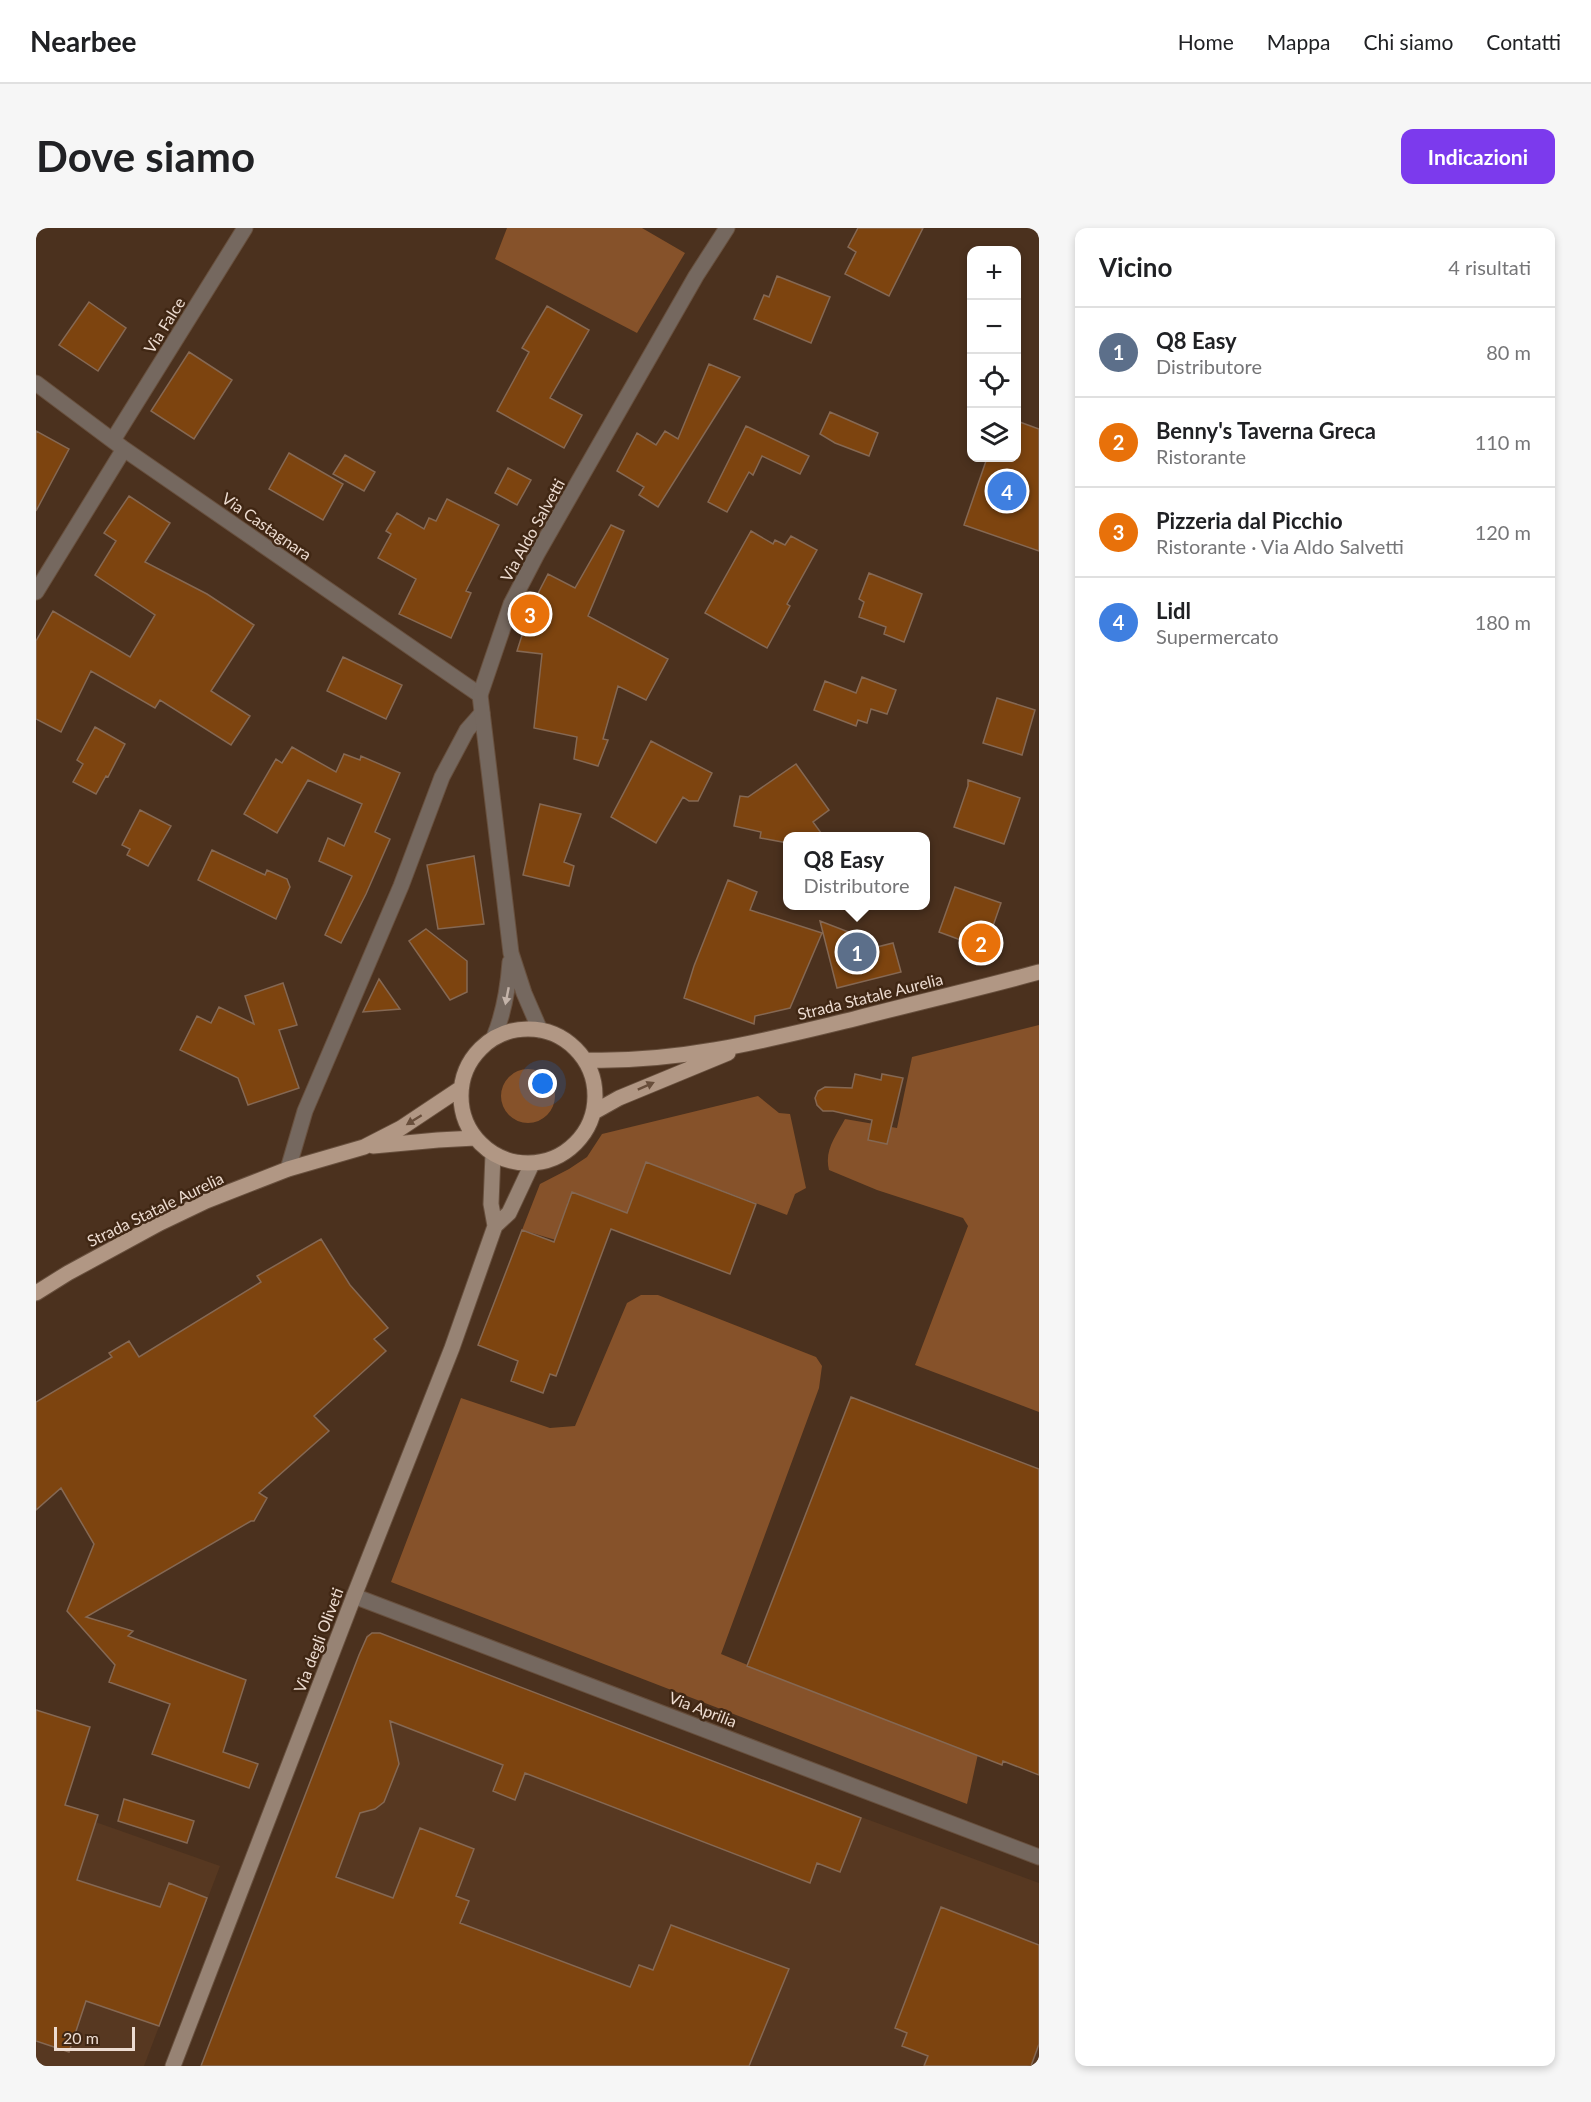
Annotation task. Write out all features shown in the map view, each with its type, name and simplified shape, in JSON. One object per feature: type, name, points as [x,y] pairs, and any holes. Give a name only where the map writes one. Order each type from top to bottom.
[{"type":"main road","name":"Strada Statale Aurelia","points":[[585,1060],[657,1059],[744,1046],[1039,972]]},
{"type":"main road","points":[[524,1029],[540,1030],[557,1035],[573,1046],[585,1060],[593,1076],[596,1094],[594,1112],[586,1132],[571,1148],[553,1159],[532,1164],[512,1162],[493,1154],[475,1138],[465,1123],[461,1106],[461,1088],[466,1068],[478,1051],[494,1037],[524,1029]]},
{"type":"main road","name":"Strada Statale Aurelia","points":[[594,1112],[619,1098],[744,1046]]},
{"type":"main road","name":"Strada Statale Aurelia","points":[[364,1147],[401,1128],[461,1088]]},
{"type":"main road","name":"Strada Statale Aurelia","points":[[36,1293],[160,1223],[206,1201],[288,1169],[364,1147],[475,1138]]},
{"type":"main road","name":"Via degli Oliveti","points":[[493,1154],[491,1204],[495,1226]]},
{"type":"main road","name":"Via degli Oliveti","points":[[173,2066],[452,1348],[495,1226],[509,1213],[532,1164]]},
{"type":"street","name":"Via Falce","points":[[36,592],[245,228]]},
{"type":"street","name":"Via Aldo Salvetti","points":[[540,1030],[524,993],[511,953],[480,695],[512,604],[537,554],[696,276],[728,228]]},
{"type":"street","name":"Via Castagnara","points":[[36,383],[119,444],[480,695]]},
{"type":"street","points":[[288,1169],[305,1111],[401,886],[442,777],[467,730],[482,713]]},
{"type":"street","name":"Via Aldo Salvetti","points":[[494,1037],[501,1021],[508,990],[511,953]]},
{"type":"street","name":"Via Aprilia","points":[[354,1596],[1039,1857]]},
{"type":"shaded area","points":[[507,228],[642,228],[685,253],[637,333],[495,259]]},
{"type":"shaded area","points":[[1039,1025],[1039,1412],[915,1365],[968,1226],[963,1218],[877,1190],[829,1170],[828,1156],[845,1119],[897,1128],[912,1057]]},
{"type":"shaded area","points":[[523,1069],[533,1069],[547,1077],[553,1086],[555,1096],[553,1106],[547,1115],[533,1123],[523,1123],[506,1111],[501,1101],[501,1091],[513,1074]]},
{"type":"shaded area","points":[[758,1096],[779,1113],[790,1114],[806,1188],[795,1194],[787,1215],[646,1162],[627,1213],[572,1192],[567,1204],[573,1206],[559,1241],[522,1230],[540,1184],[587,1157],[602,1134]]},
{"type":"shaded area","points":[[641,1295],[658,1295],[816,1357],[822,1366],[819,1388],[721,1654],[978,1754],[967,1804],[391,1582],[461,1398],[550,1428],[575,1426],[627,1303]]},
{"type":"shaded area","points":[[367,1634],[1039,1883],[1039,2066],[203,2066]]},
{"type":"shaded area","points":[[36,1801],[220,1866],[144,2066],[36,2066]]},
{"type":"building","points":[[858,228],[923,228],[889,296],[845,274],[856,252],[848,247]]},
{"type":"building","points":[[777,276],[830,297],[811,343],[754,319],[764,295],[769,297]]},
{"type":"building","points":[[89,302],[126,328],[98,371],[59,345]]},
{"type":"building","points":[[547,306],[589,330],[550,398],[582,415],[564,448],[497,411],[529,352],[522,348]]},
{"type":"building","points":[[189,352],[232,380],[194,439],[151,411]]},
{"type":"building","points":[[709,364],[740,377],[658,507],[639,495],[644,487],[617,471],[637,433],[656,445],[665,431],[678,439]]},
{"type":"building","points":[[830,412],[878,433],[869,456],[835,443],[820,434]]},
{"type":"building","points":[[1021,422],[1039,429],[1039,551],[964,525],[986,462],[1021,462]]},
{"type":"building","points":[[746,426],[809,456],[800,474],[762,456],[753,475],[749,472],[727,512],[708,502]]},
{"type":"building","points":[[36,431],[69,449],[36,511]]},
{"type":"building","points":[[289,453],[343,484],[323,520],[269,489]]},
{"type":"building","points":[[345,455],[375,472],[364,491],[333,474]]},
{"type":"building","points":[[508,468],[531,480],[517,505],[495,493]]},
{"type":"building","points":[[129,496],[170,523],[145,562],[207,594],[254,625],[211,691],[250,716],[231,745],[160,700],[155,708],[91,671],[61,732],[36,719],[36,641],[53,611],[130,657],[155,615],[95,575],[116,541],[104,533]]},
{"type":"building","points":[[447,499],[499,525],[466,591],[471,593],[451,638],[399,614],[416,579],[378,558],[391,534],[386,531],[397,513],[424,529],[429,518],[436,521]]},
{"type":"building","points":[[611,525],[624,531],[588,616],[668,659],[646,700],[618,686],[603,739],[608,740],[598,766],[574,759],[577,737],[534,728],[542,654],[517,651],[531,607],[548,574],[575,588]]},
{"type":"building","points":[[751,531],[773,544],[775,540],[785,545],[791,536],[817,550],[787,604],[790,606],[767,648],[705,613]]},
{"type":"building","points":[[869,573],[922,594],[904,642],[884,634],[886,627],[859,617],[864,602],[859,599]]},
{"type":"building","points":[[343,657],[402,685],[386,719],[327,691]]},
{"type":"building","points":[[862,677],[896,690],[887,714],[871,709],[867,723],[858,720],[856,726],[814,710],[825,681],[856,693]]},
{"type":"building","points":[[997,698],[1035,710],[1022,755],[983,743]]},
{"type":"building","points":[[95,727],[125,744],[108,777],[106,776],[96,794],[73,782],[83,764],[77,760]]},
{"type":"building","points":[[651,741],[712,773],[698,801],[689,801],[683,797],[656,843],[611,817]]},
{"type":"building","points":[[292,747],[336,772],[344,754],[360,760],[361,756],[400,773],[375,832],[390,839],[341,943],[325,935],[352,876],[319,861],[328,838],[344,846],[362,804],[308,780],[277,833],[244,814],[276,759],[282,763]]},
{"type":"building","points":[[796,764],[829,810],[813,822],[820,832],[783,832],[783,842],[760,838],[761,832],[734,826],[740,796],[748,797]]},
{"type":"building","points":[[968,780],[1020,798],[1004,844],[954,827]]},
{"type":"building","points":[[540,804],[581,814],[564,862],[574,866],[569,886],[523,875]]},
{"type":"building","points":[[140,810],[171,826],[148,866],[127,855],[130,849],[122,845]]},
{"type":"building","points":[[212,850],[265,875],[267,870],[287,879],[290,887],[276,919],[198,880]]},
{"type":"building","points":[[474,856],[484,924],[438,929],[427,865]]},
{"type":"building","points":[[728,880],[757,892],[750,910],[822,933],[790,1008],[755,1016],[754,1024],[684,998],[694,966]]},
{"type":"building","points":[[955,887],[1001,903],[985,949],[939,932]]},
{"type":"building","points":[[820,921],[851,933],[860,931],[865,950],[893,943],[901,972],[837,988]]},
{"type":"building","points":[[426,929],[467,961],[467,992],[450,1000],[409,941]]},
{"type":"building","points":[[379,979],[400,1009],[363,1012]]},
{"type":"building","points":[[283,983],[297,1025],[279,1030],[299,1088],[248,1105],[238,1078],[180,1050],[197,1016],[211,1023],[219,1007],[254,1024],[245,996]]},
{"type":"building","points":[[855,1074],[881,1080],[882,1074],[903,1078],[887,1144],[868,1140],[872,1120],[833,1111],[823,1111],[817,1105],[815,1098],[818,1091],[825,1087],[852,1088]]},
{"type":"building","points":[[646,1162],[756,1204],[730,1274],[611,1229],[556,1376],[550,1374],[543,1393],[511,1381],[518,1361],[478,1345],[522,1230],[554,1242],[572,1192],[627,1213]]},
{"type":"building","points":[[321,1239],[350,1285],[388,1328],[374,1339],[386,1351],[314,1416],[329,1431],[259,1493],[267,1498],[254,1521],[86,1617],[133,1631],[128,1636],[246,1680],[223,1752],[258,1764],[249,1788],[152,1754],[170,1704],[109,1682],[115,1665],[67,1611],[94,1544],[61,1488],[36,1510],[36,1402],[112,1357],[109,1353],[129,1341],[139,1357],[261,1282],[257,1276]]},
{"type":"building","points":[[851,1397],[1039,1469],[1039,1775],[1003,1761],[1002,1765],[747,1666]]},
{"type":"building","points":[[372,1633],[380,1633],[861,1818],[840,1872],[817,1863],[810,1883],[525,1773],[515,1800],[493,1791],[503,1765],[390,1721],[399,1764],[384,1802],[375,1809],[360,1813],[336,1877],[393,1898],[420,1828],[474,1849],[456,1896],[469,1901],[460,1923],[630,1987],[639,1965],[653,1970],[671,1925],[789,1969],[749,2066],[201,2066],[359,1655],[367,1637]]},
{"type":"building","points":[[36,1710],[90,1727],[65,1805],[98,1815],[77,1880],[160,1907],[169,1883],[207,1898],[159,2026],[86,2001],[69,2052],[36,2041]]},
{"type":"building","points":[[124,1799],[194,1821],[187,1843],[118,1821]]},
{"type":"building","points":[[941,1907],[1039,1945],[1039,2044],[1031,2066],[924,2066],[928,2056],[902,2046],[907,2033],[895,2028]]},
{"type":"place","name":"Lidl","points":[[1007,491]]},
{"type":"place","name":"Pizzeria dal Picchio","points":[[530,614]]},
{"type":"place","name":"Benny's Taverna Greca","points":[[981,943]]},
{"type":"place","name":"Q8 Easy","points":[[857,952]]}]
